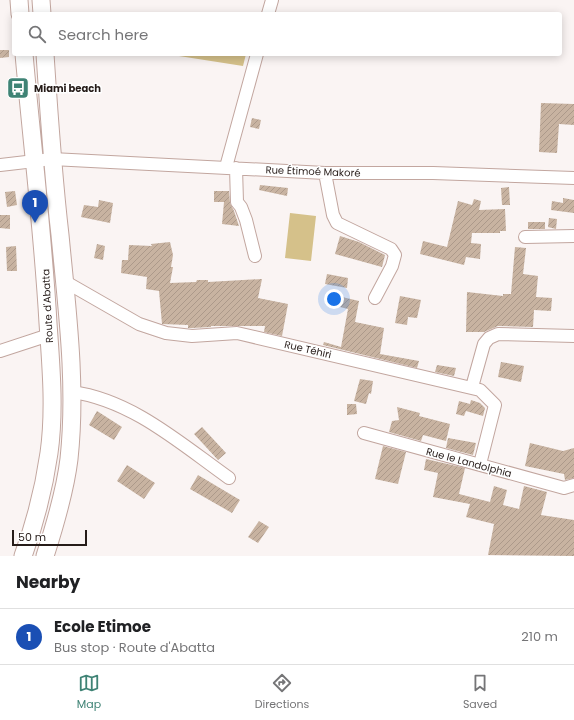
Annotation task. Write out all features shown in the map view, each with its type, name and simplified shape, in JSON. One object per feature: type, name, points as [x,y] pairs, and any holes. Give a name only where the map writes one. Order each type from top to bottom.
[{"type":"street","points":[[19,0],[20,12]]},
{"type":"street","points":[[41,0],[42,12]]},
{"type":"street","points":[[269,12],[272,0]]},
{"type":"street","name":"Route d'Abatta","points":[[23,556],[33,528],[49,452],[52,410],[44,261],[33,160],[24,56]]},
{"type":"street","name":"Route d'Abatta","points":[[44,556],[61,500],[69,461],[72,424],[72,392],[64,281],[52,159],[45,56]]},
{"type":"street","points":[[255,256],[246,220],[241,207],[237,202],[231,168],[257,56]]},
{"type":"street","name":"Rue Étimoé Makoré","points":[[0,165],[52,159],[325,173],[574,178]]},
{"type":"street","points":[[325,173],[333,215],[337,223],[390,249],[395,255],[392,266],[375,298]]},
{"type":"street","points":[[525,237],[574,236]]},
{"type":"street","name":"Rue Téhiri","points":[[64,281],[139,324],[166,333],[192,336],[237,333],[480,390],[495,405],[480,464]]},
{"type":"street","points":[[472,388],[484,344],[489,338],[498,334],[574,336]]},
{"type":"street","points":[[0,351],[49,335]]},
{"type":"street","points":[[72,392],[92,394],[123,407],[160,429],[229,478]]},
{"type":"street","name":"Rue le Landolphia","points":[[364,433],[564,488],[574,485]]},
{"type":"shaded area","points":[[179,56],[246,56],[243,66]]},
{"type":"shaded area","points":[[290,213],[316,216],[311,261],[285,258]]},
{"type":"building","points":[[0,50],[9,50],[9,57],[0,58]]},
{"type":"building","points":[[541,103],[574,104],[574,125],[559,124],[557,153],[539,152]]},
{"type":"building","points":[[252,118],[261,120],[259,129],[250,127]]},
{"type":"building","points":[[260,185],[288,188],[287,196],[259,190]]},
{"type":"building","points":[[509,187],[510,205],[502,205],[501,188]]},
{"type":"building","points":[[15,191],[17,205],[7,207],[5,192]]},
{"type":"building","points":[[214,191],[229,191],[230,203],[239,226],[222,224],[224,202],[214,202]]},
{"type":"building","points":[[563,198],[574,200],[574,213],[551,210],[552,201],[563,203]]},
{"type":"building","points":[[474,199],[481,201],[479,210],[505,209],[506,231],[500,231],[500,233],[472,233],[471,243],[481,244],[480,259],[466,257],[464,265],[420,254],[423,241],[447,247],[458,201],[472,205]]},
{"type":"building","points":[[99,200],[113,203],[110,223],[81,217],[84,205],[98,207]]},
{"type":"building","points":[[0,215],[10,215],[10,229],[0,228]]},
{"type":"building","points":[[549,218],[557,219],[556,229],[548,227]]},
{"type":"building","points":[[528,222],[545,222],[545,229],[528,229]]},
{"type":"building","points":[[340,236],[359,242],[385,255],[382,267],[335,254]]},
{"type":"building","points":[[170,242],[173,255],[171,267],[173,267],[170,283],[196,282],[197,280],[208,280],[208,282],[262,279],[258,298],[288,304],[282,336],[264,332],[265,326],[211,326],[188,328],[188,325],[162,324],[159,291],[146,289],[147,277],[121,273],[122,260],[128,260],[129,245],[152,246],[151,244]]},
{"type":"building","points":[[97,244],[105,246],[103,260],[94,258]]},
{"type":"building","points":[[16,246],[17,271],[7,271],[6,247]]},
{"type":"building","points":[[515,247],[526,248],[523,274],[538,276],[536,297],[552,298],[551,311],[534,310],[533,327],[498,326],[484,332],[466,332],[467,292],[503,296],[503,294],[511,294]]},
{"type":"building","points":[[327,274],[348,278],[347,288],[325,284]]},
{"type":"building","points":[[400,296],[421,300],[417,318],[408,317],[407,325],[395,323]]},
{"type":"building","points":[[342,297],[359,301],[355,322],[384,328],[380,354],[419,361],[417,368],[323,345],[324,342],[341,347],[348,309],[340,307]]},
{"type":"building","points":[[501,362],[524,366],[521,382],[498,377]]},
{"type":"building","points":[[437,365],[456,368],[454,376],[435,372]]},
{"type":"building","points":[[360,379],[373,381],[371,394],[369,393],[366,404],[354,401]]},
{"type":"building","points":[[471,400],[480,403],[485,408],[483,416],[466,411],[464,416],[456,414],[459,401],[470,404]]},
{"type":"building","points":[[347,404],[356,404],[357,414],[347,415]]},
{"type":"building","points":[[397,407],[420,413],[419,416],[450,424],[446,441],[423,435],[421,441],[389,432],[392,421],[399,420]]},
{"type":"building","points":[[97,411],[122,427],[114,440],[89,425]]},
{"type":"building","points":[[202,427],[226,453],[218,460],[194,434]]},
{"type":"building","points":[[448,438],[476,443],[473,455],[446,448]]},
{"type":"building","points":[[530,443],[563,451],[574,448],[574,478],[565,480],[564,474],[525,466]]},
{"type":"building","points":[[383,446],[406,452],[398,484],[375,479]]},
{"type":"building","points":[[426,459],[465,468],[459,494],[490,502],[494,486],[507,490],[503,505],[519,509],[524,486],[547,492],[541,515],[574,520],[574,556],[488,555],[494,524],[466,517],[470,504],[433,497],[438,473],[424,470]]},
{"type":"building","points":[[127,465],[155,483],[144,499],[117,481]]},
{"type":"building","points":[[198,475],[240,500],[232,513],[190,489]]},
{"type":"building","points":[[259,521],[269,527],[258,543],[248,537]]},
{"type":"place","name":"Miami beach","points":[[18,88]]},
{"type":"place","name":"Ecole Etimoe","points":[[35,223]]}]
